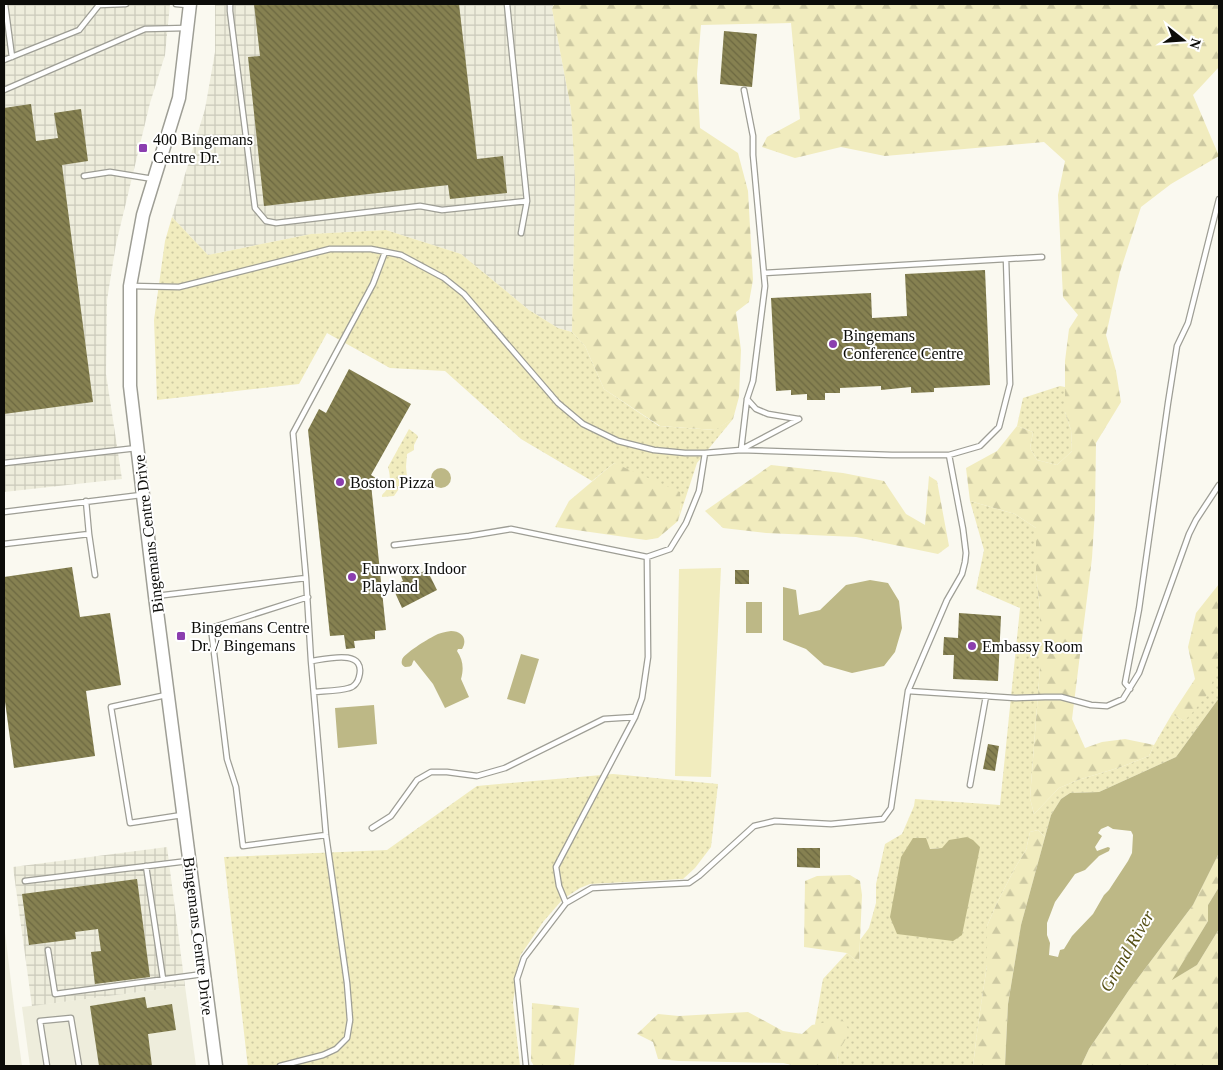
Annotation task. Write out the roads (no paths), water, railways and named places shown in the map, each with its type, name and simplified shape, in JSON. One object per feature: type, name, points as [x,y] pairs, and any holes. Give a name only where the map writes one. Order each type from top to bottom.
[{"type":"main road","name":"Bingemans Centre Drive","points":[[190,5],[179,98],[143,215],[130,286],[130,386],[155,596],[216,1066]]},
{"type":"lane","points":[[5,4],[12,57]]},
{"type":"lane","points":[[4,60],[79,30],[98,4],[126,4]]},
{"type":"lane","points":[[176,4],[190,5]]},
{"type":"lane","points":[[230,4],[255,208],[266,221],[276,223],[420,206],[442,210],[527,200]]},
{"type":"lane","points":[[507,4],[527,200],[521,233]]},
{"type":"lane","points":[[4,90],[145,29],[187,28]]},
{"type":"lane","points":[[741,450],[747,399],[753,381],[765,286],[753,155],[753,136],[744,90]]},
{"type":"lane","points":[[84,176],[110,172],[154,180]]},
{"type":"lane","points":[[1130,688],[1125,683],[1139,609],[1177,346],[1188,323],[1219,199]]},
{"type":"lane","points":[[130,286],[179,287],[330,249],[371,249],[401,255],[444,278],[464,294],[558,403],[583,424],[618,441],[654,450],[685,453],[741,450],[949,455],[980,446],[999,427],[1010,384],[1006,259]]},
{"type":"lane","points":[[280,1066],[323,1055],[336,1049],[347,1038],[350,1020],[347,983],[326,834],[293,432],[373,284],[385,252]]},
{"type":"lane","points":[[764,273],[1042,257]]},
{"type":"lane","points":[[741,450],[799,419],[768,414],[756,409],[747,399]]},
{"type":"lane","points":[[4,462],[137,448]]},
{"type":"lane","points":[[394,545],[511,529],[647,557],[670,549],[686,523],[699,491],[705,453]]},
{"type":"lane","points":[[526,1066],[517,980],[524,958],[566,903],[592,888],[689,883],[700,876],[754,826],[774,821],[831,824],[883,819],[891,808],[908,691],[947,600],[962,574],[965,562],[966,553],[963,529],[949,455]]},
{"type":"lane","points":[[908,691],[1015,698],[1061,697],[1091,705],[1107,706],[1123,699],[1140,674],[1189,534],[1219,485]]},
{"type":"lane","points":[[4,512],[143,494]]},
{"type":"lane","points":[[86,501],[95,575]]},
{"type":"lane","points":[[4,544],[90,534]]},
{"type":"lane","points":[[566,903],[559,886],[556,867],[635,717],[642,698],[648,657],[647,557]]},
{"type":"lane","points":[[155,596],[306,578]]},
{"type":"lane","points":[[308,597],[211,628],[227,759],[236,787],[243,846],[326,834]]},
{"type":"lane","points":[[312,661],[348,657],[358,663],[360,670],[356,684],[351,688],[314,692]]},
{"type":"lane","points":[[168,695],[111,706],[130,823],[183,815]]},
{"type":"lane","points":[[970,785],[986,696]]},
{"type":"lane","points":[[372,828],[391,816],[417,780],[431,772],[477,776],[505,768],[604,719],[635,717]]},
{"type":"lane","points":[[25,881],[190,861]]},
{"type":"lane","points":[[146,866],[163,979]]},
{"type":"lane","points":[[48,950],[55,994],[204,974]]},
{"type":"lane","points":[[46,1066],[40,1021],[72,1018],[79,1066]]},
{"type":"water","points":[[437,468],[445,468],[451,474],[451,482],[445,488],[437,488],[431,482],[431,474]]},
{"type":"water","points":[[870,580],[888,583],[899,601],[902,628],[895,652],[884,666],[852,673],[824,665],[806,649],[783,640],[783,587],[796,590],[799,615],[820,610],[846,585]]},
{"type":"water","points":[[746,602],[762,602],[762,633],[746,633]]},
{"type":"water","points":[[451,631],[458,632],[464,639],[462,649],[457,651],[462,664],[461,679],[469,697],[445,708],[433,684],[414,660],[411,666],[405,667],[402,664],[402,660],[403,657],[422,643],[438,634]]},
{"type":"water","points":[[521,654],[539,659],[525,704],[507,699]]},
{"type":"water","name":"Grand River","points":[[1219,698],[1219,853],[1193,905],[1129,990],[1089,1049],[1081,1066],[1005,1066],[1008,1004],[1021,925],[1051,815],[1061,799],[1070,793],[1099,792],[1176,757]],"holes":[[[1108,826],[1113,829],[1131,831],[1133,835],[1132,853],[1128,861],[1093,914],[1072,936],[1064,949],[1060,950],[1058,957],[1049,955],[1050,943],[1047,935],[1047,923],[1055,902],[1075,874],[1085,870],[1099,856],[1109,851],[1110,848],[1108,847],[1097,851],[1095,847],[1102,836],[1098,833],[1101,829]]]},
{"type":"water","points":[[374,705],[377,744],[338,748],[335,708]]},
{"type":"water","points":[[967,837],[980,847],[962,935],[953,941],[897,934],[890,917],[901,857],[913,838],[926,838],[930,849],[942,848],[949,840]]},
{"type":"water","points":[[1219,887],[1219,929],[1197,965],[1172,980],[1208,921],[1208,905]]},
{"type":"place","name":"400 Bingemans Centre Dr.","points":[[143,148]]},
{"type":"place","name":"Bingemans Conference Centre","points":[[833,344]]},
{"type":"place","name":"Boston Pizza","points":[[340,482]]},
{"type":"place","name":"Funworx Indoor Playland","points":[[352,577]]},
{"type":"place","name":"Bingemans Centre Dr. / Bingemans","points":[[181,636]]},
{"type":"place","name":"Embassy Room","points":[[972,646]]}]
